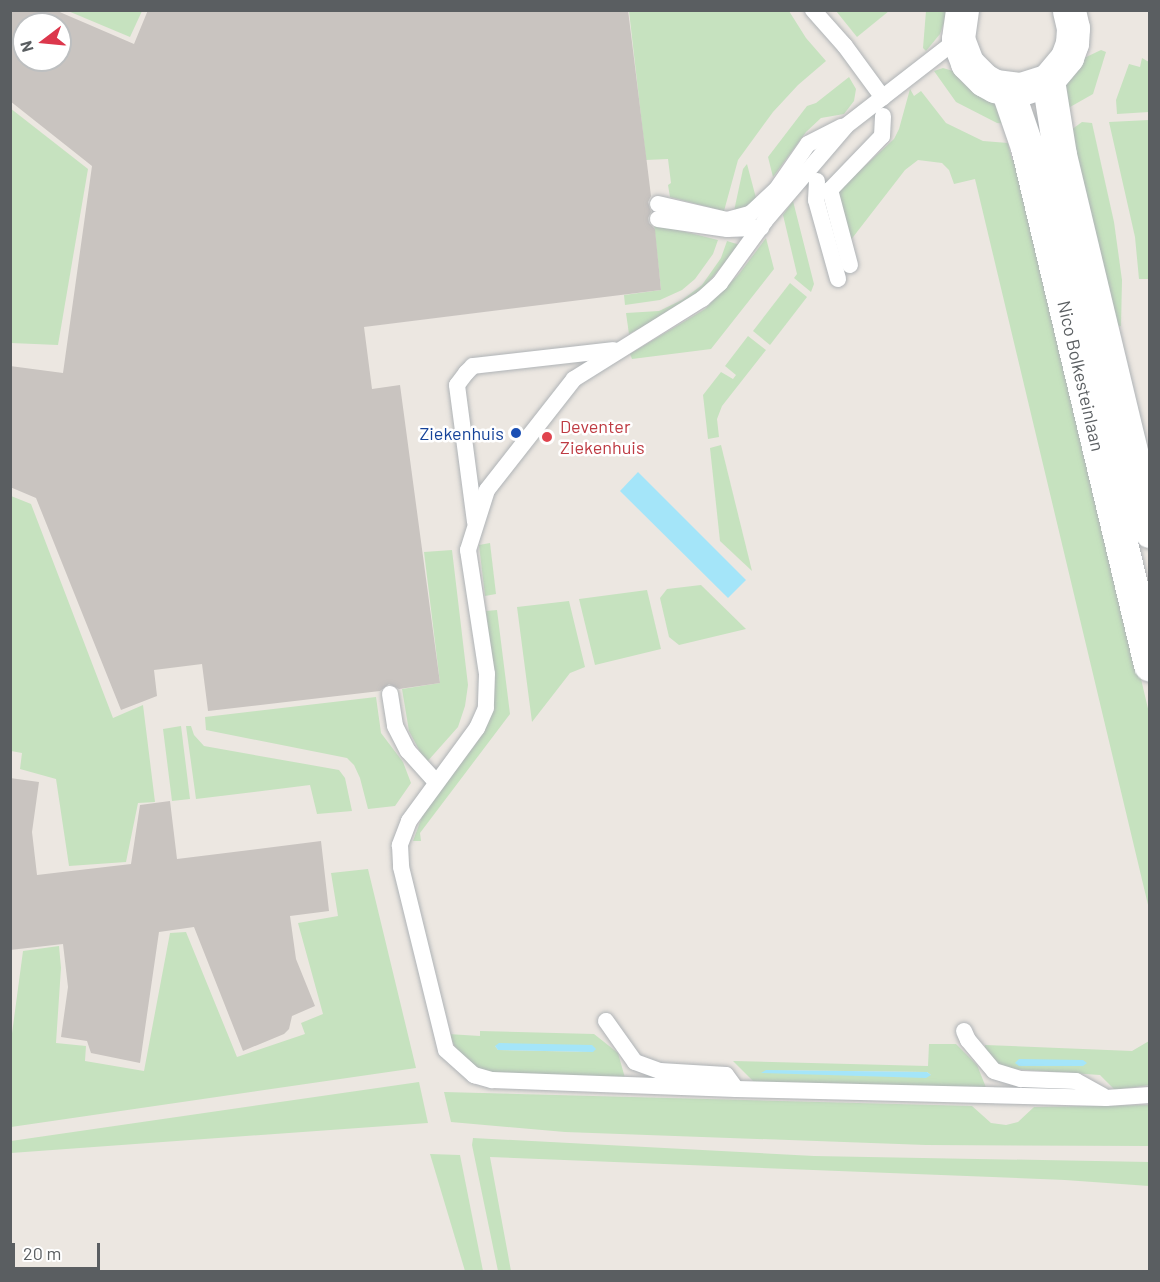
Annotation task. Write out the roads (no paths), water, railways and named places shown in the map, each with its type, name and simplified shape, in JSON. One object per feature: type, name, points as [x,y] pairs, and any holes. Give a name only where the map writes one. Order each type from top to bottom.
[{"type":"street","points":[[960,25],[961,51],[975,72],[984,80],[1007,89],[1021,89],[1048,80],[1059,70],[1072,43],[1073,28],[1069,10]]},
{"type":"street","name":"Nico Bolkesteinlaan","points":[[1048,80],[1060,155],[1149,531]]},
{"type":"street","name":"Nico Bolkesteinlaan","points":[[1007,89],[1027,147],[1149,665]]},
{"type":"lane","points":[[813,10],[845,46],[883,98]]},
{"type":"lane","points":[[761,228],[727,229],[658,212],[727,220],[750,214],[776,190],[808,144],[846,126],[883,98],[960,25]]},
{"type":"lane","points":[[850,265],[830,190],[882,136],[883,116]]},
{"type":"lane","points":[[846,126],[761,228],[720,283],[684,312],[617,349],[574,379],[487,490],[468,550],[487,674],[486,708],[477,728],[435,781],[409,821],[400,845],[400,867],[446,1050],[474,1075],[492,1080],[736,1089],[1106,1098],[1149,1095]]},
{"type":"lane","points":[[818,181],[816,200],[838,279]]},
{"type":"lane","points":[[475,528],[457,385],[466,373],[473,366],[617,349]]},
{"type":"lane","points":[[390,694],[395,726],[408,751],[435,781]]},
{"type":"lane","points":[[606,1021],[614,1036],[635,1062],[660,1071],[726,1075],[736,1089]]},
{"type":"lane","points":[[964,1031],[968,1040],[994,1071],[1021,1079],[1076,1082],[1106,1098]]},
{"type":"water","points":[[638,472],[746,580],[728,598],[620,491]]},
{"type":"water","points":[[499,1043],[592,1045],[596,1049],[593,1052],[498,1050],[495,1046]]},
{"type":"water","points":[[1019,1059],[1083,1060],[1087,1063],[1083,1066],[1019,1066],[1015,1063]]},
{"type":"water","points":[[766,1070],[927,1072],[931,1075],[926,1078],[761,1073]]},
{"type":"place","name":"Ziekenhuis","points":[[516,433]]},
{"type":"place","name":"Deventer Ziekenhuis","points":[[547,437]]}]
